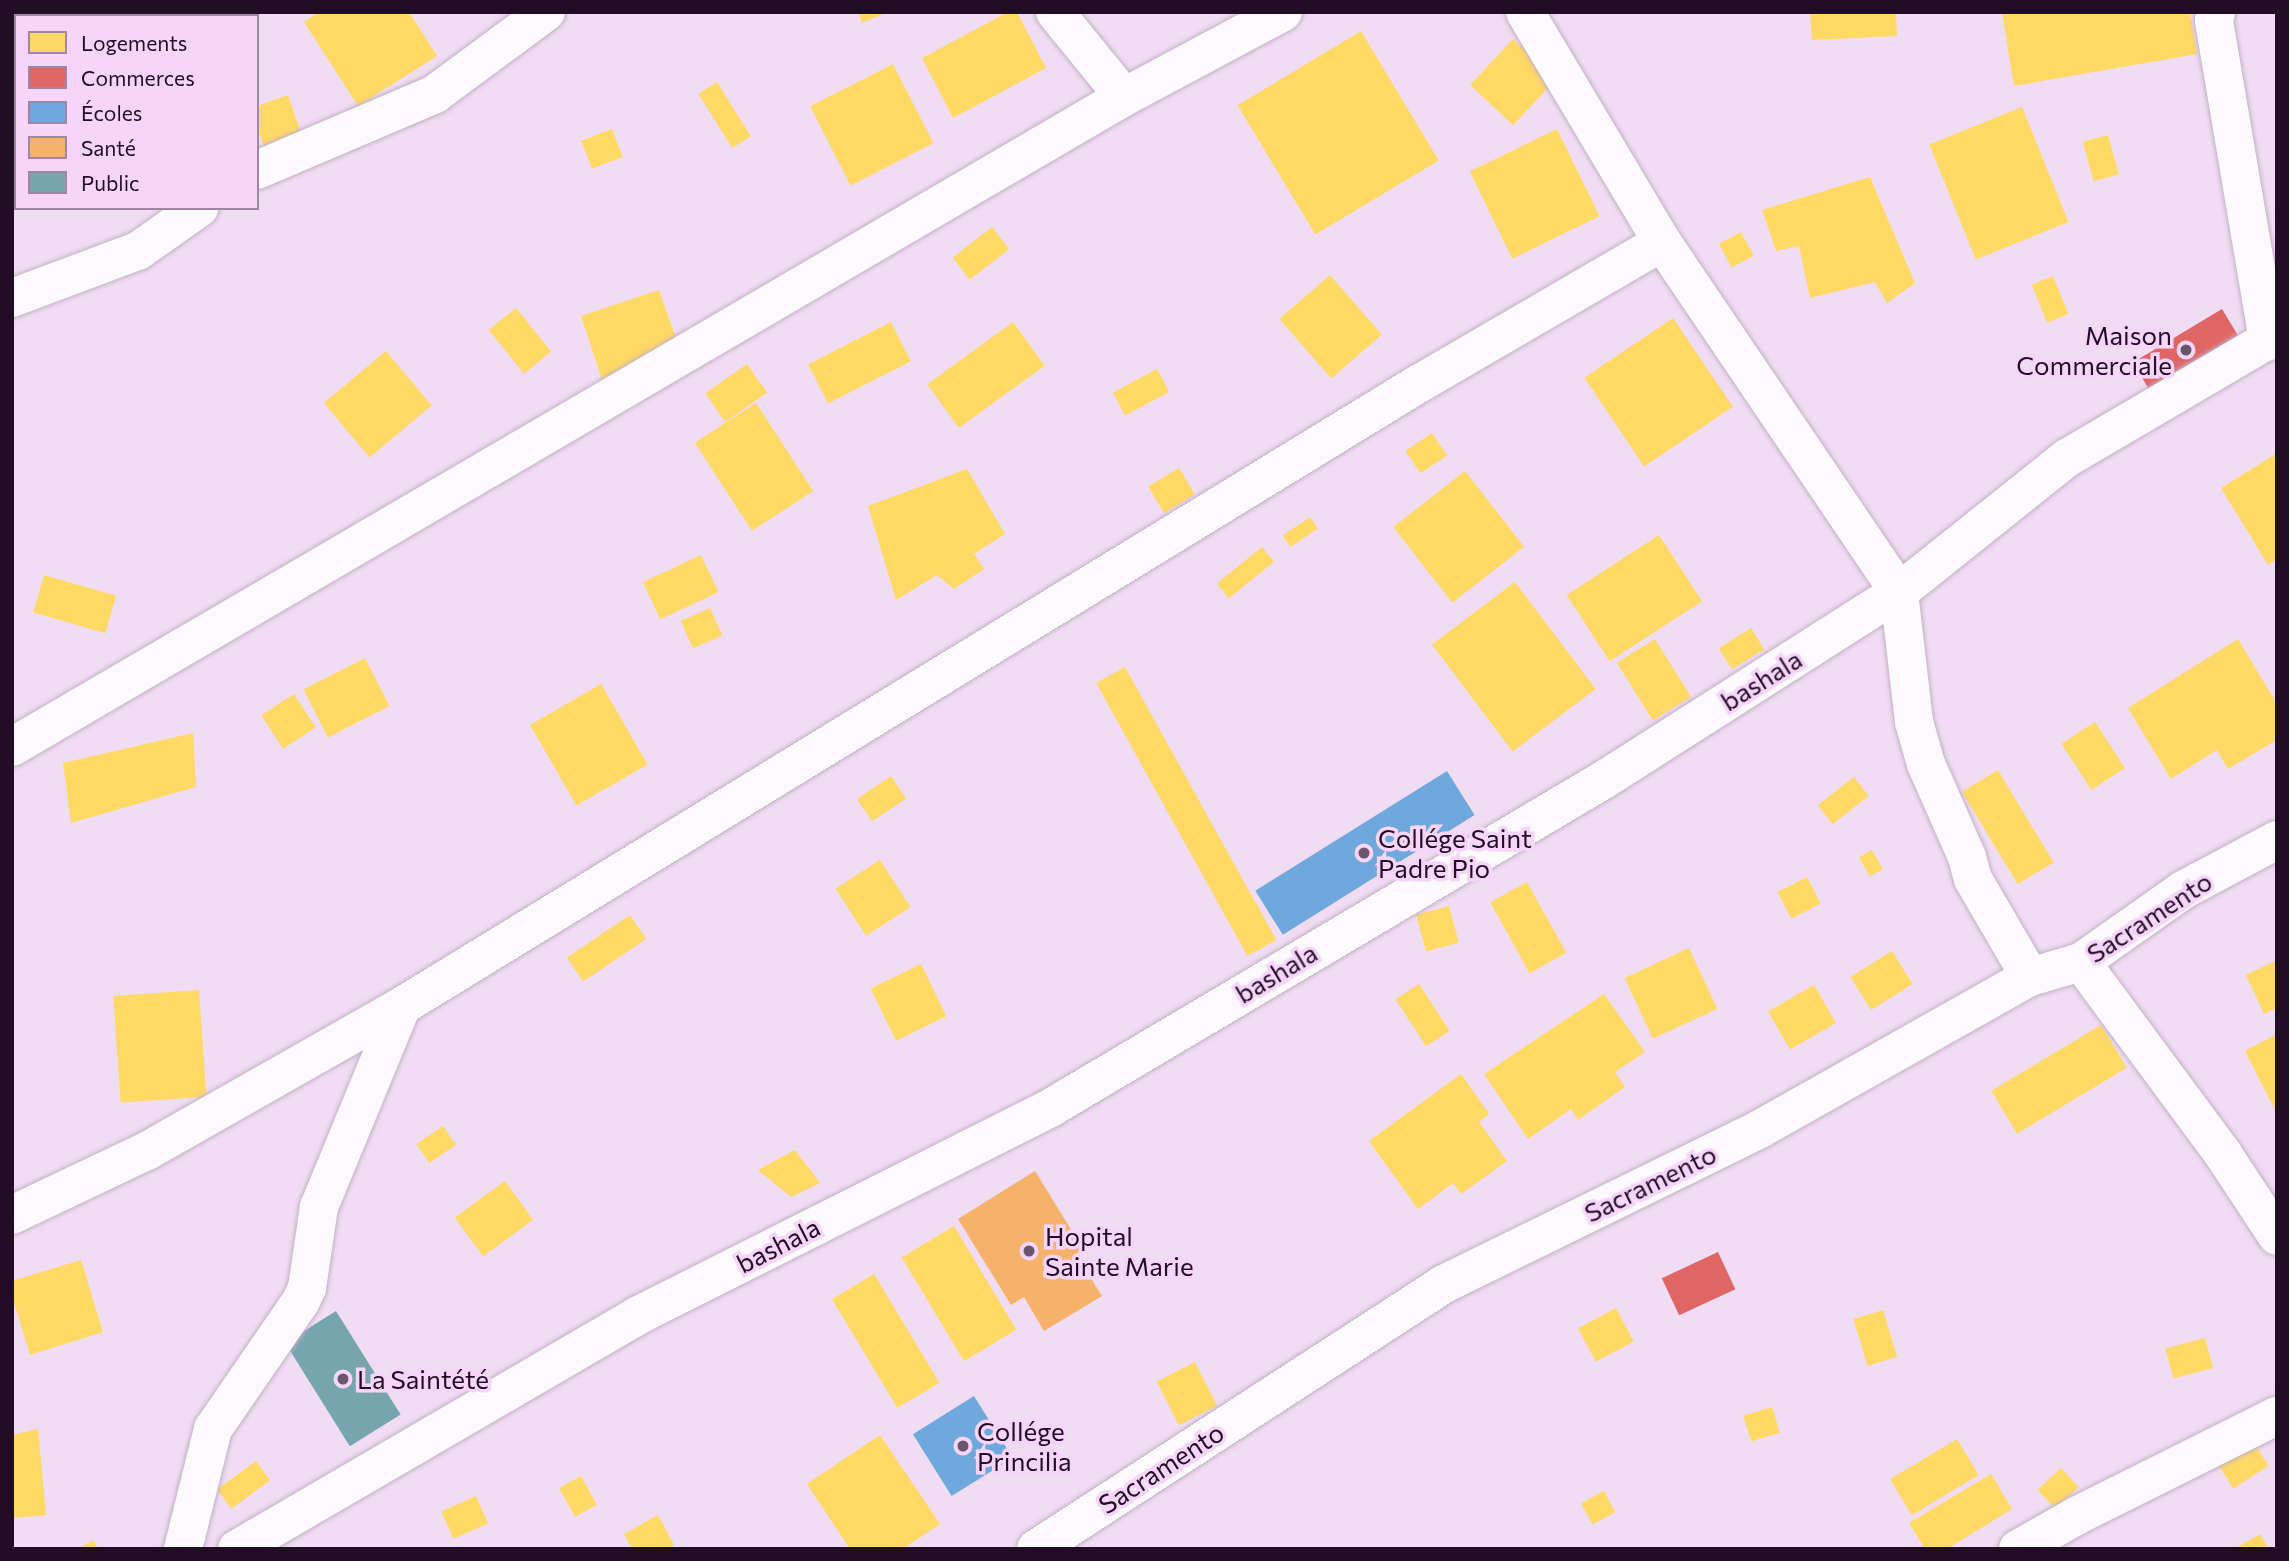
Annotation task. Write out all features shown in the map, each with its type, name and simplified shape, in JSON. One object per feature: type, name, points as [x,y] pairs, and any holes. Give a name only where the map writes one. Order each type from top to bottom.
[{"type":"street","points":[[259,169],[435,94],[546,12]]},
{"type":"street","points":[[1055,12],[1124,97]]},
{"type":"street","points":[[12,747],[1124,97],[1283,12]]},
{"type":"street","points":[[1525,12],[1662,242],[1899,592],[1914,722],[1926,764],[1967,857],[1973,879],[2030,977]]},
{"type":"street","points":[[2216,12],[2214,21],[2272,338]]},
{"type":"street","points":[[12,298],[138,251],[196,210]]},
{"type":"street","points":[[12,1214],[147,1151],[402,1006],[1420,383],[1662,242]]},
{"type":"street","name":"bashala","points":[[237,1549],[637,1316],[1052,1107],[1605,779],[1899,592],[2067,458],[2272,338]]},
{"type":"street","name":"Sacramento","points":[[1036,1549],[1444,1284],[1760,1129],[2030,977],[2081,962],[2183,890],[2277,840]]},
{"type":"street","points":[[2081,962],[2223,1154],[2277,1236]]},
{"type":"street","points":[[183,1549],[213,1429],[301,1301],[307,1288],[319,1206],[402,1006]]},
{"type":"street","points":[[2018,1549],[2076,1516],[2277,1416]]},
{"type":"building: Logements","points":[[319,12],[409,12],[437,56],[358,106],[304,22]]},
{"type":"building: Logements","points":[[858,12],[888,12],[862,23]]},
{"type":"building: Logements","points":[[1008,12],[1017,12],[1046,68],[953,118],[922,58]]},
{"type":"building: Logements","points":[[1810,12],[1896,12],[1897,36],[1812,40]]},
{"type":"building: Logements","points":[[2002,12],[2190,12],[2197,54],[2014,86]]},
{"type":"building: Logements","points":[[1361,31],[1439,160],[1315,235],[1238,105]]},
{"type":"building: Logements","points":[[1513,39],[1556,79],[1513,125],[1470,85]]},
{"type":"building: Logements","points":[[893,64],[933,143],[851,186],[810,106]]},
{"type":"building: Logements","points":[[717,82],[751,136],[732,148],[698,94]]},
{"type":"building: Logements","points":[[288,95],[303,139],[266,153],[259,133],[259,105]]},
{"type":"building: Logements","points":[[2022,107],[2068,222],[1976,259],[1929,144]]},
{"type":"building: Logements","points":[[612,129],[623,157],[592,169],[581,141]]},
{"type":"building: Logements","points":[[1557,129],[1600,216],[1512,259],[1470,172]]},
{"type":"building: Logements","points":[[2108,135],[2119,175],[2093,181],[2083,142]]},
{"type":"building: Logements","points":[[1870,177],[1915,283],[1887,303],[1875,282],[1810,298],[1799,246],[1776,251],[1762,210]]},
{"type":"building: Logements","points":[[992,227],[1009,249],[970,280],[953,258]]},
{"type":"building: Logements","points":[[1741,232],[1754,256],[1732,268],[1719,244]]},
{"type":"building: Logements","points":[[1330,275],[1382,335],[1331,379],[1279,319]]},
{"type":"building: Logements","points":[[2053,276],[2068,314],[2047,323],[2032,285]]},
{"type":"building: Logements","points":[[659,290],[680,349],[605,389],[581,316]]},
{"type":"building: Logements","points":[[516,308],[551,352],[524,374],[489,330]]},
{"type":"building: Logements","points":[[1673,318],[1733,407],[1644,467],[1584,378]]},
{"type":"building: Logements","points":[[891,322],[911,361],[828,403],[808,364]]},
{"type":"building: Logements","points":[[1013,322],[1045,366],[959,428],[927,384]]},
{"type":"building: Logements","points":[[386,351],[432,405],[370,457],[324,403]]},
{"type":"building: Logements","points":[[747,364],[767,393],[725,422],[705,393]]},
{"type":"building: Logements","points":[[1157,369],[1169,392],[1125,415],[1113,392]]},
{"type":"building: Logements","points":[[756,403],[813,491],[752,531],[695,443]]},
{"type":"building: Logements","points":[[1432,433],[1447,455],[1421,473],[1405,451]]},
{"type":"building: Logements","points":[[2277,453],[2277,559],[2268,565],[2221,488]]},
{"type":"building: Logements","points":[[1179,468],[1195,495],[1164,513],[1148,487]]},
{"type":"building: Logements","points":[[967,469],[1005,534],[974,554],[984,569],[954,589],[937,575],[896,600],[868,506]]},
{"type":"building: Logements","points":[[1465,471],[1524,547],[1452,603],[1393,527]]},
{"type":"building: Logements","points":[[1310,517],[1318,529],[1290,547],[1283,535]]},
{"type":"building: Logements","points":[[1659,535],[1702,601],[1610,661],[1567,595]]},
{"type":"building: Logements","points":[[1262,547],[1274,562],[1229,598],[1217,584]]},
{"type":"building: Logements","points":[[701,555],[718,592],[660,619],[643,582]]},
{"type":"building: Logements","points":[[44,575],[116,596],[105,633],[33,612]]},
{"type":"building: Logements","points":[[1515,582],[1596,689],[1513,752],[1432,645]]},
{"type":"building: Logements","points":[[710,608],[722,635],[693,648],[681,621]]},
{"type":"building: Logements","points":[[1751,628],[1764,649],[1732,669],[1719,648]]},
{"type":"building: Logements","points":[[1655,639],[1691,697],[1653,721],[1617,663]]},
{"type":"building: Logements","points":[[2238,639],[2277,704],[2277,740],[2228,769],[2217,750],[2171,779],[2128,708]]},
{"type":"building: Logements","points":[[365,658],[390,706],[328,737],[304,689]]},
{"type":"building: Logements","points":[[1125,667],[1276,940],[1247,956],[1096,683]]},
{"type":"building: Logements","points":[[601,684],[648,765],[576,806],[530,725]]},
{"type":"building: Logements","points":[[294,694],[316,728],[283,749],[261,715]]},
{"type":"building: Logements","points":[[2095,722],[2125,768],[2091,790],[2061,744]]},
{"type":"building: Logements","points":[[193,733],[196,787],[71,823],[63,763]]},
{"type":"building: Logements","points":[[1998,770],[2054,863],[2018,884],[1962,792]]},
{"type":"building: Logements","points":[[891,776],[906,798],[872,821],[857,799]]},
{"type":"building: Logements","points":[[1854,777],[1869,796],[1833,824],[1818,805]]},
{"type":"building: Logements","points":[[1872,850],[1883,869],[1870,877],[1859,858]]},
{"type":"building: Logements","points":[[880,860],[910,907],[866,936],[836,889]]},
{"type":"building: Logements","points":[[1807,877],[1821,904],[1791,919],[1778,892]]},
{"type":"building: Logements","points":[[1527,882],[1566,953],[1530,973],[1490,902]]},
{"type":"building: Logements","points":[[1449,906],[1459,943],[1426,952],[1416,915]]},
{"type":"building: Logements","points":[[630,915],[646,939],[583,982],[567,957]]},
{"type":"building: Logements","points":[[1689,948],[1717,1009],[1653,1039],[1625,978]]},
{"type":"building: Logements","points":[[1892,951],[1913,984],[1871,1010],[1850,977]]},
{"type":"building: Logements","points":[[2277,960],[2277,1008],[2264,1014],[2246,975]]},
{"type":"building: Logements","points":[[921,964],[946,1016],[896,1041],[871,989]]},
{"type":"building: Logements","points":[[1419,984],[1449,1031],[1426,1046],[1396,999]]},
{"type":"building: Logements","points":[[1814,985],[1836,1023],[1790,1050],[1768,1012]]},
{"type":"building: Logements","points":[[199,990],[206,1097],[121,1103],[113,996]]},
{"type":"building: Logements","points":[[1604,994],[1645,1052],[1615,1072],[1625,1087],[1578,1120],[1571,1109],[1528,1139],[1484,1074]]},
{"type":"building: Logements","points":[[2101,1025],[2127,1068],[2017,1134],[1991,1091]]},
{"type":"building: Logements","points":[[2277,1034],[2277,1114],[2245,1051]]},
{"type":"building: Logements","points":[[1461,1074],[1489,1114],[1479,1122],[1507,1161],[1461,1194],[1453,1183],[1418,1209],[1369,1141]]},
{"type":"building: Logements","points":[[443,1126],[456,1145],[429,1163],[416,1144]]},
{"type":"building: Logements","points":[[795,1150],[820,1183],[791,1197],[758,1170]]},
{"type":"building: Logements","points":[[505,1181],[533,1220],[483,1256],[455,1217]]},
{"type":"building: Logements","points":[[954,1226],[1016,1330],[964,1361],[902,1257]]},
{"type":"building: Logements","points":[[81,1260],[103,1332],[30,1355],[12,1296],[12,1281]]},
{"type":"building: Logements","points":[[874,1274],[939,1383],[897,1408],[832,1299]]},
{"type":"building: Logements","points":[[1616,1308],[1634,1342],[1596,1362],[1578,1328]]},
{"type":"building: Logements","points":[[1883,1310],[1897,1357],[1868,1366],[1853,1319]]},
{"type":"building: Logements","points":[[2205,1338],[2213,1368],[2173,1379],[2165,1349]]},
{"type":"building: Logements","points":[[1195,1362],[1217,1406],[1179,1425],[1157,1382]]},
{"type":"building: Logements","points":[[1772,1407],[1780,1433],[1751,1442],[1743,1416]]},
{"type":"building: Logements","points":[[38,1429],[46,1515],[12,1518],[12,1435]]},
{"type":"building: Logements","points":[[880,1435],[940,1524],[903,1549],[850,1549],[807,1484]]},
{"type":"building: Logements","points":[[1957,1439],[1979,1475],[1912,1515],[1890,1479]]},
{"type":"building: Logements","points":[[2254,1443],[2269,1466],[2233,1489],[2219,1466]]},
{"type":"building: Logements","points":[[256,1461],[270,1480],[231,1509],[217,1489]]},
{"type":"building: Logements","points":[[2061,1468],[2079,1487],[2055,1509],[2038,1490]]},
{"type":"building: Logements","points":[[1991,1474],[2012,1509],[1947,1549],[1925,1549],[1909,1523]]},
{"type":"building: Logements","points":[[581,1476],[597,1505],[575,1517],[559,1488]]},
{"type":"building: Logements","points":[[1604,1491],[1615,1512],[1592,1524],[1581,1503]]},
{"type":"building: Logements","points":[[476,1496],[488,1523],[453,1539],[441,1511]]},
{"type":"building: Logements","points":[[658,1515],[674,1545],[668,1549],[632,1549],[624,1534]]},
{"type":"building: Logements","points":[[2260,1534],[2269,1549],[2234,1549]]},
{"type":"building: Logements","points":[[93,1540],[98,1549],[78,1549]]},
{"type":"building: Commerces","name":"Maison Commerciale","points":[[2222,309],[2239,337],[2150,391],[2133,363]]},
{"type":"building: Commerces","points":[[1718,1252],[1735,1289],[1679,1315],[1662,1278]]},
{"type":"building: Écoles","name":"Collége Saint Padre Pio","points":[[1447,771],[1475,815],[1283,935],[1255,891]]},
{"type":"building: Écoles","name":"Collége Princilia","points":[[974,1396],[1013,1458],[952,1496],[913,1434]]},
{"type":"building: Santé","name":"Hopital Sainte Marie","points":[[1035,1171],[1083,1249],[1076,1254],[1102,1296],[1044,1331],[1024,1297],[1011,1305],[958,1219]]},
{"type":"building: Public","name":"La Saintété","points":[[336,1311],[401,1414],[350,1446],[285,1343]]},
{"type":"place","name":"Maison Commerciale","points":[[2186,350]]},
{"type":"place","name":"Collége Saint Padre Pio","points":[[1364,853]]},
{"type":"place","name":"Hopital Sainte Marie","points":[[1029,1251]]},
{"type":"place","name":"La Saintété","points":[[343,1379]]},
{"type":"place","name":"Collége Princilia","points":[[963,1446]]}]
